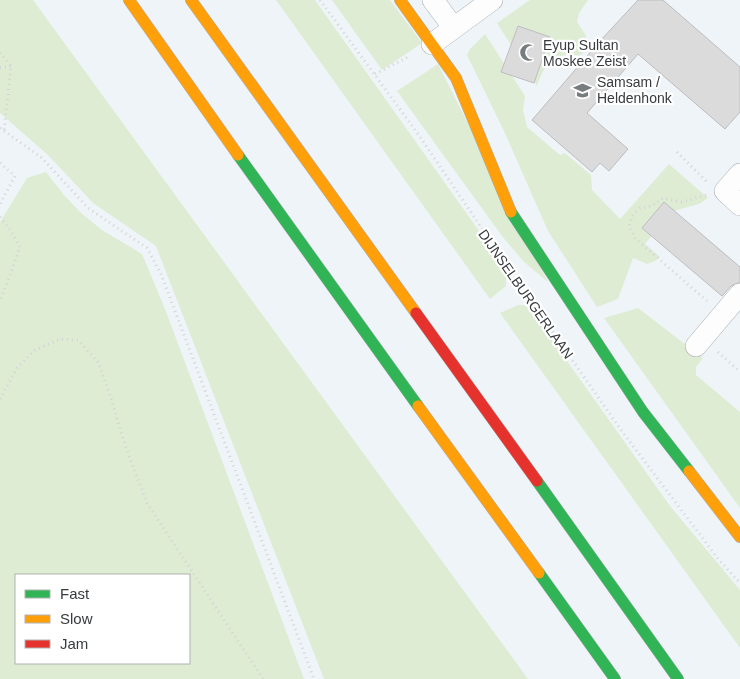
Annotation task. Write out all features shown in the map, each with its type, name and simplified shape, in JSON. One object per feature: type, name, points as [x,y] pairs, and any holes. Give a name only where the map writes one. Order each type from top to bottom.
[{"type":"main road","points":[[129,0],[329,283],[615,679]]},
{"type":"main road","points":[[190,0],[678,679]]},
{"type":"main road","points":[[400,0],[456,78],[512,215],[643,412],[740,537]]},
{"type":"street","points":[[433,0],[453,27]]},
{"type":"street","points":[[432,44],[492,0]]},
{"type":"street","points":[[733,198],[740,174]]},
{"type":"street","points":[[700,342],[740,294]]},
{"type":"path","name":"DIJNSELBURGERLAAN","points":[[320,0],[418,134],[621,430],[719,560],[740,583]]},
{"type":"path","points":[[375,74],[432,44]]},
{"type":"path","points":[[0,53],[11,66],[4,131]]},
{"type":"path","points":[[0,68],[11,66]]},
{"type":"path","points":[[0,128],[42,158],[88,208],[147,248],[161,274],[314,679]]},
{"type":"path","points":[[677,152],[710,184],[733,198]]},
{"type":"path","points":[[0,163],[14,176],[0,204]]},
{"type":"path","points":[[722,315],[635,238],[628,226],[632,216],[640,208],[652,206],[663,198],[682,202],[701,196],[733,198]]},
{"type":"path","points":[[0,217],[12,231],[20,247],[0,300]]},
{"type":"path","points":[[0,399],[17,368],[35,350],[60,338],[78,340],[87,349],[98,362],[126,448],[147,503],[263,679]]},
{"type":"path","points":[[700,342],[740,372]]},
{"type":"green space","points":[[0,0],[33,0],[528,679],[324,679],[156,246],[93,203],[48,155],[0,113]]},
{"type":"green space","points":[[276,0],[315,0],[494,252],[506,273],[506,286],[490,299]]},
{"type":"green space","points":[[332,0],[390,0],[422,43],[382,70]]},
{"type":"green space","points":[[530,0],[588,0],[579,13],[577,22],[585,34],[589,46],[581,55],[565,55],[550,62],[546,66],[537,86],[497,23]]},
{"type":"green space","points":[[485,34],[525,96],[523,110],[527,127],[560,155],[565,153],[591,175],[592,190],[620,219],[669,164],[708,198],[699,204],[670,212],[645,244],[660,257],[647,264],[633,258],[618,299],[597,307],[548,231],[504,131],[467,55],[470,49]]},
{"type":"green space","points":[[438,64],[548,282],[524,262],[502,236],[397,91]]},
{"type":"green space","points":[[46,172],[80,212],[102,230],[142,254],[165,309],[304,679],[0,679],[0,222],[27,178]]},
{"type":"green space","points":[[518,305],[528,306],[670,506],[740,590],[740,648],[500,313]]},
{"type":"green space","points":[[638,308],[703,358],[696,367],[696,375],[740,412],[740,508],[604,318]]},
{"type":"building","points":[[638,0],[663,0],[740,67],[740,112],[725,129],[638,54],[587,113],[628,149],[609,171],[600,163],[592,172],[532,120]]},
{"type":"building","points":[[518,26],[550,37],[534,83],[501,72]]},
{"type":"building","points":[[664,202],[740,267],[740,282],[731,286],[722,296],[642,228]]},
{"type":"traffic: fast","points":[[238,155],[418,406]]},
{"type":"traffic: fast","points":[[511,212],[643,412],[689,471]]},
{"type":"traffic: fast","points":[[537,481],[678,679]]},
{"type":"traffic: fast","points":[[539,573],[615,679]]},
{"type":"traffic: slow","points":[[129,0],[238,155]]},
{"type":"traffic: slow","points":[[191,0],[416,313]]},
{"type":"traffic: slow","points":[[400,0],[456,78],[511,212]]},
{"type":"traffic: slow","points":[[418,406],[539,573]]},
{"type":"traffic: slow","points":[[689,471],[740,537]]},
{"type":"traffic: jam","points":[[416,313],[537,481]]},
{"type":"place","name":"Eyup Sultan Moskee Zeist","points":[[529,53]]},
{"type":"place","name":"Samsam / Heldenhonk","points":[[583,90]]}]
